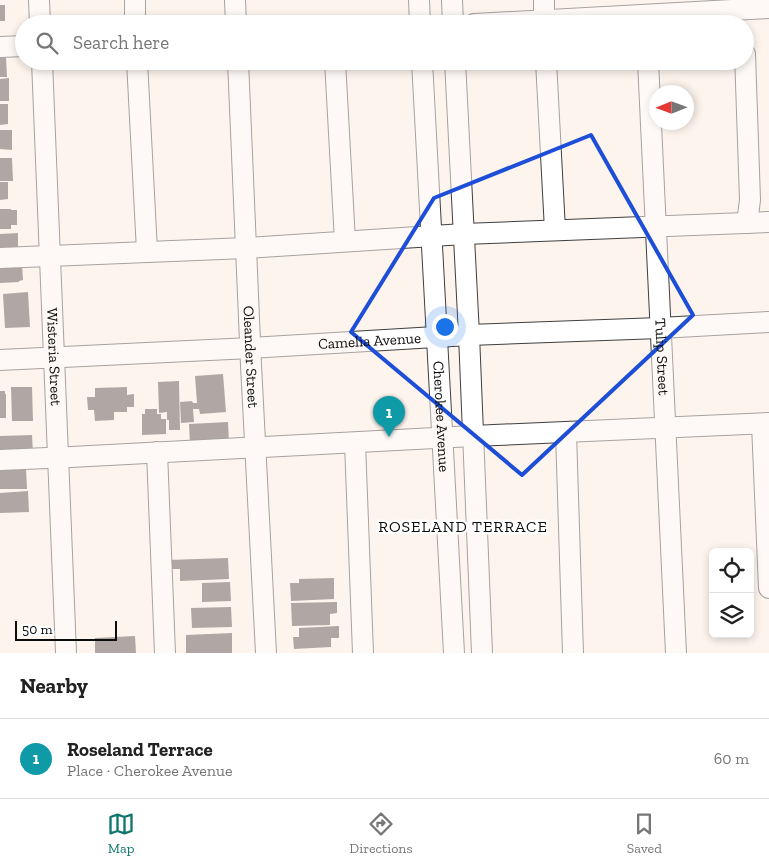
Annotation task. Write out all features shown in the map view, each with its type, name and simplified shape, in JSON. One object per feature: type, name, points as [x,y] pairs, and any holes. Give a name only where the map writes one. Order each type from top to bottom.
[{"type":"street","points":[[39,0],[40,15]]},
{"type":"street","points":[[135,0],[135,15]]},
{"type":"street","points":[[235,0],[236,15]]},
{"type":"street","points":[[419,0],[420,15]]},
{"type":"street","points":[[452,0],[453,15]]},
{"type":"street","points":[[544,14],[744,11],[769,8]]},
{"type":"street","points":[[0,46],[15,46]]},
{"type":"street","name":"Wisteria Street","points":[[42,70],[66,653]]},
{"type":"street","points":[[137,70],[147,251]]},
{"type":"street","name":"Oleander Street","points":[[238,70],[266,653]]},
{"type":"street","points":[[336,70],[345,241]]},
{"type":"street","name":"Cherokee Avenue","points":[[422,70],[454,653]]},
{"type":"street","name":"Cherokee Avenue","points":[[455,70],[482,653]]},
{"type":"street","points":[[546,70],[555,230]]},
{"type":"street","name":"Tulip Street","points":[[648,70],[676,653]]},
{"type":"street","points":[[746,70],[750,200],[747,222]]},
{"type":"street","points":[[0,258],[246,248],[464,234],[769,222]]},
{"type":"street","name":"Camelia Avenue","points":[[0,360],[469,335],[769,322]]},
{"type":"street","points":[[0,460],[473,436],[765,424],[769,588]]},
{"type":"street","points":[[566,433],[573,653]]},
{"type":"street","points":[[356,443],[363,653]]},
{"type":"street","points":[[157,452],[165,653]]},
{"type":"highlighted area","points":[[591,135],[693,315],[522,475],[351,332],[434,198]]},
{"type":"building","points":[[0,5],[5,5],[5,21],[0,21]]},
{"type":"building","points":[[0,58],[6,58],[7,77],[0,77]]},
{"type":"building","points":[[9,78],[9,101],[0,101],[0,79]]},
{"type":"building","points":[[0,104],[8,104],[8,124],[0,125]]},
{"type":"building","points":[[0,130],[12,130],[12,150],[0,149]]},
{"type":"building","points":[[0,158],[12,158],[13,181],[0,181]]},
{"type":"building","points":[[0,182],[8,182],[8,199],[0,200]]},
{"type":"building","points":[[0,209],[17,210],[17,225],[11,225],[11,229],[0,229]]},
{"type":"building","points":[[18,233],[18,252],[0,252],[0,234]]},
{"type":"building","points":[[0,263],[22,264],[23,280],[0,283]]},
{"type":"building","points":[[28,292],[30,327],[5,328],[3,294]]},
{"type":"building","points":[[223,374],[226,412],[200,414],[199,409],[193,409],[194,422],[181,423],[180,402],[192,401],[197,403],[195,376]]},
{"type":"building","points":[[179,381],[180,430],[169,430],[167,412],[159,413],[158,382]]},
{"type":"building","points":[[11,387],[32,387],[33,421],[12,421]]},
{"type":"building","points":[[127,387],[127,395],[134,394],[134,407],[127,407],[127,412],[114,412],[114,420],[95,421],[94,410],[88,410],[87,397],[95,397],[95,388]]},
{"type":"building","points":[[0,391],[5,391],[6,394],[6,418],[0,418]]},
{"type":"building","points":[[145,409],[157,409],[157,414],[161,414],[161,419],[166,419],[166,434],[142,435],[142,414],[145,414]]},
{"type":"building","points":[[228,422],[229,443],[190,445],[189,424]]},
{"type":"building","points":[[32,435],[33,454],[0,455],[0,436]]},
{"type":"building","points":[[26,468],[27,489],[0,489],[0,469]]},
{"type":"building","points":[[28,491],[29,512],[0,513],[0,493]]},
{"type":"building","points":[[228,558],[229,579],[180,581],[180,569],[167,569],[167,560]]},
{"type":"building","points":[[334,578],[334,599],[291,601],[290,583],[299,583],[299,579]]},
{"type":"building","points":[[230,582],[231,601],[202,602],[202,583]]},
{"type":"building","points":[[337,602],[337,613],[330,614],[330,625],[292,626],[291,603]]},
{"type":"building","points":[[231,607],[232,627],[192,628],[191,608]]},
{"type":"building","points":[[339,626],[339,638],[331,638],[331,647],[294,649],[293,637],[299,637],[299,628]]},
{"type":"building","points":[[232,633],[232,653],[186,653],[186,635]]},
{"type":"building","points":[[135,636],[136,653],[95,653],[95,638]]},
{"type":"place","name":"Roseland Terrace","points":[[389,437]]},
{"type":"district","name":"ROSELAND TERRACE","points":[[463,526]]}]
